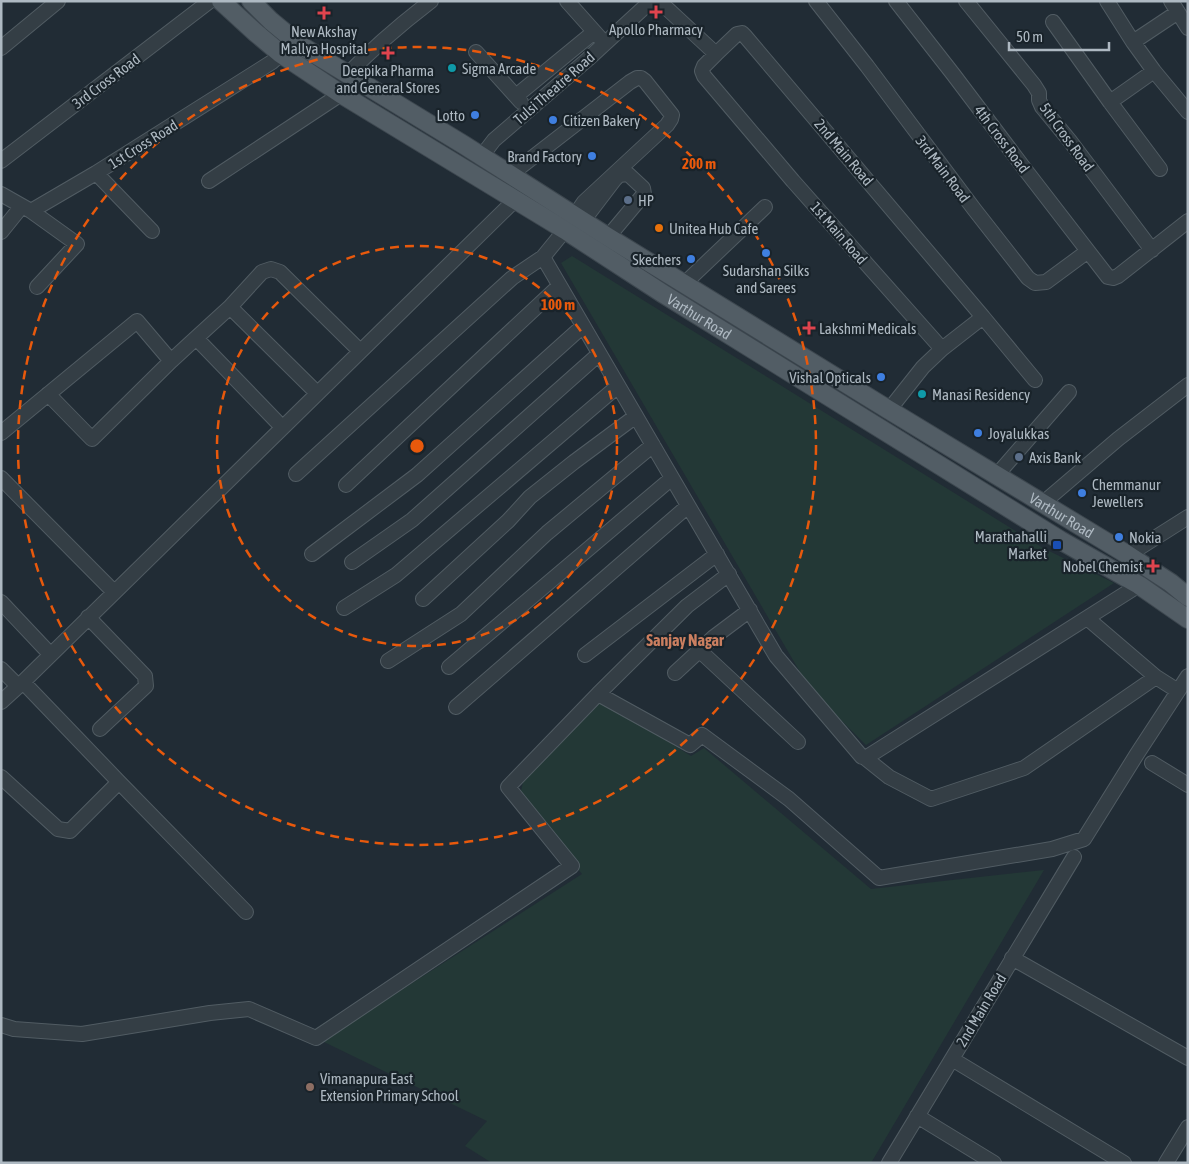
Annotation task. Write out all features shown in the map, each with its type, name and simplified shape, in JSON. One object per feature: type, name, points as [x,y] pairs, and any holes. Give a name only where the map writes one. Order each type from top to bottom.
[{"type":"main road","name":"Varthur Road","points":[[221,1],[256,34],[281,54],[341,94],[515,200],[608,237],[1128,555],[1171,583],[1188,597]]},
{"type":"main road","name":"Varthur Road","points":[[251,1],[271,21],[300,45],[510,175],[574,222],[662,293],[1060,540],[1138,585],[1188,619]]},
{"type":"main road","points":[[783,367],[793,350]]},
{"type":"street","points":[[1,48],[58,1]]},
{"type":"street","name":"3rd Cross Road","points":[[1,161],[210,1]]},
{"type":"street","points":[[347,75],[401,23],[431,1]]},
{"type":"street","points":[[567,1],[605,43]]},
{"type":"street","name":"Tulsi Theatre Road","points":[[481,157],[494,140],[651,1]]},
{"type":"street","points":[[659,1],[716,54]]},
{"type":"street","name":"3rd Main Road","points":[[816,1],[1028,278],[1035,283],[1046,282],[1088,251]]},
{"type":"street","name":"4th Cross Road","points":[[896,1],[954,74],[1108,277],[1118,276],[1152,250]]},
{"type":"street","name":"5th Cross Road","points":[[966,1],[1034,85],[1039,93],[1042,107],[1152,250]]},
{"type":"street","points":[[1107,1],[1154,71],[1188,112]]},
{"type":"street","points":[[1133,42],[1174,6],[1188,28]]},
{"type":"street","points":[[1053,22],[1160,169]]},
{"type":"street","points":[[516,96],[594,32]]},
{"type":"street","name":"2nd Main Road","points":[[716,54],[737,34],[742,33],[983,317]]},
{"type":"street","points":[[476,52],[528,110]]},
{"type":"street","name":"1st Cross Road","points":[[27,209],[96,173],[272,62],[281,54]]},
{"type":"street","name":"1st Main Road","points":[[716,54],[704,66],[702,72],[704,76],[793,181],[942,349]]},
{"type":"street","points":[[1110,102],[1154,71]]},
{"type":"street","points":[[510,175],[630,82],[641,78],[672,115],[671,119],[668,125],[584,202],[574,222]]},
{"type":"street","points":[[209,181],[341,94]]},
{"type":"street","points":[[96,173],[152,231]]},
{"type":"street","points":[[296,474],[512,278],[542,257],[619,175],[628,174],[643,188],[644,194],[608,237]]},
{"type":"street","points":[[1,194],[27,209],[77,244],[37,287]]},
{"type":"street","points":[[1,702],[515,200]]},
{"type":"street","points":[[684,284],[765,207]]},
{"type":"street","points":[[1,232],[27,209]]},
{"type":"street","points":[[1152,250],[1188,221]]},
{"type":"street","points":[[542,257],[776,656],[862,756],[889,777],[932,799],[1024,768],[1156,677]]},
{"type":"street","points":[[48,394],[92,439],[171,361],[230,307],[262,272],[271,269],[280,272],[360,351]]},
{"type":"street","points":[[346,485],[559,286]]},
{"type":"street","points":[[230,307],[317,393]]},
{"type":"street","points":[[889,410],[923,366],[983,317],[1035,380]]},
{"type":"street","points":[[1,433],[136,321],[171,361]]},
{"type":"street","points":[[312,554],[417,475],[583,326]]},
{"type":"street","points":[[196,338],[282,427]]},
{"type":"street","points":[[352,562],[412,520],[599,354]]},
{"type":"street","points":[[1043,503],[1118,439],[1188,385]]},
{"type":"street","points":[[344,608],[396,575],[618,386]]},
{"type":"street","points":[[996,476],[1069,392]]},
{"type":"street","points":[[423,599],[508,522],[530,498],[574,462],[636,416]]},
{"type":"street","points":[[388,662],[460,614],[547,533],[653,445]]},
{"type":"street","points":[[1,478],[114,592]]},
{"type":"street","points":[[449,667],[672,478]]},
{"type":"street","points":[[456,707],[688,506]]},
{"type":"street","points":[[1128,555],[1188,517]]},
{"type":"street","points":[[585,655],[717,554]]},
{"type":"street","points":[[1,1025],[14,1029],[82,1034],[210,1013],[249,1009],[316,1038],[572,866],[508,787],[687,606],[729,574]]},
{"type":"street","points":[[864,757],[867,757],[1138,585]]},
{"type":"street","points":[[1,602],[50,654]]},
{"type":"street","points":[[675,673],[700,650],[750,610]]},
{"type":"street","points":[[88,617],[145,676],[146,686],[100,729]]},
{"type":"street","points":[[1087,618],[1156,677],[1178,691]]},
{"type":"street","points":[[700,650],[798,742]]},
{"type":"street","points":[[1,669],[20,684],[119,782],[246,912]]},
{"type":"street","points":[[598,694],[690,746],[702,735],[789,798],[879,878],[1052,849],[1084,839],[1188,676]]},
{"type":"street","points":[[1152,763],[1188,785]]},
{"type":"street","points":[[1,777],[58,829],[70,831],[119,782]]},
{"type":"street","name":"2nd Main Road","points":[[889,1163],[1074,857]]},
{"type":"street","points":[[1012,958],[1188,1058]]},
{"type":"street","points":[[952,1058],[1124,1163]]},
{"type":"street","points":[[917,1116],[994,1163]]},
{"type":"street","points":[[1166,1163],[1188,1127]]},
{"type":"green space","points":[[572,256],[1043,548],[1114,583],[866,745],[810,689],[561,263]]},
{"type":"green space","points":[[600,698],[691,756],[704,748],[871,889],[1044,870],[871,1163],[492,1163],[465,1146],[487,1121],[322,1041],[582,874],[520,796],[524,777]]},
{"type":"place","name":"Apollo Pharmacy","points":[[656,12]]},
{"type":"place","name":"New Akshay Mallya Hospital","points":[[324,13]]},
{"type":"place","name":"Deepika Pharma and General Stores","points":[[388,53]]},
{"type":"place","name":"Sigma Arcade","points":[[452,68]]},
{"type":"place","name":"Lotto","points":[[475,115]]},
{"type":"place","name":"Citizen Bakery","points":[[553,120]]},
{"type":"place","name":"Brand Factory","points":[[592,156]]},
{"type":"place","name":"HP","points":[[628,200]]},
{"type":"place","name":"Unitea Hub Cafe","points":[[659,228]]},
{"type":"place","name":"Sudarshan Silks and Sarees","points":[[766,253]]},
{"type":"place","name":"Skechers","points":[[691,259]]},
{"type":"place","name":"Lakshmi Medicals","points":[[809,328]]},
{"type":"place","name":"Vishal Opticals","points":[[881,377]]},
{"type":"place","name":"Manasi Residency","points":[[922,394]]},
{"type":"place","name":"Joyalukkas","points":[[978,433]]},
{"type":"place","name":"Axis Bank","points":[[1019,457]]},
{"type":"place","name":"Chemmanur Jewellers","points":[[1082,493]]},
{"type":"place","name":"Nokia","points":[[1119,537]]},
{"type":"place","name":"Marathahalli Market","points":[[1057,545]]},
{"type":"place","name":"Nobel Chemist","points":[[1153,566]]},
{"type":"place","name":"Vimanapura East Extension Primary School","points":[[310,1087]]},
{"type":"district","name":"Sanjay Nagar","points":[[685,640]]}]
